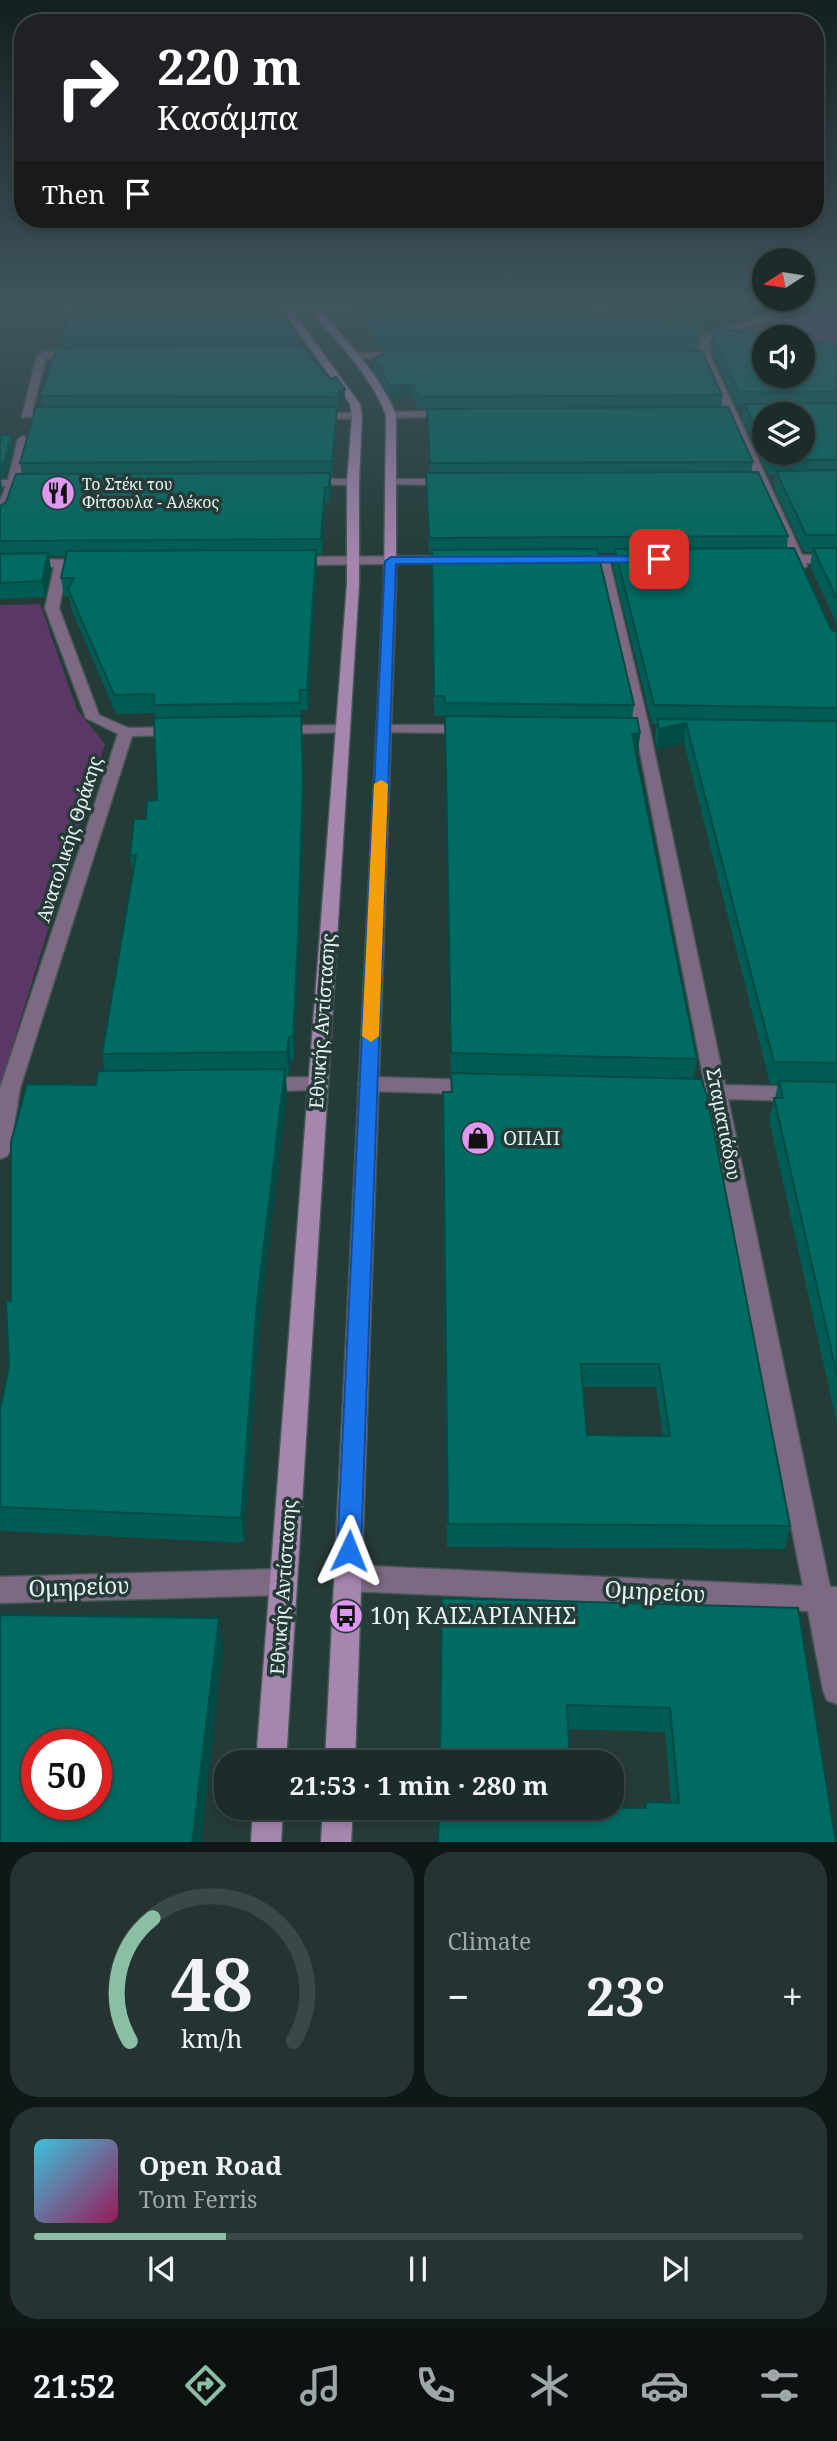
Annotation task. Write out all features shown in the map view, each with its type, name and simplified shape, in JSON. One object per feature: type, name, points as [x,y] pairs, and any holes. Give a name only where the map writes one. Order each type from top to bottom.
[{"type":"main road","points":[[345,390],[355,404],[357,416]]},
{"type":"main road","points":[[340,1750],[391,561],[390,415],[379,390]]},
{"type":"main road","name":"Εθνικής Αντίστασης","points":[[272,1750],[354,561],[353,482],[357,416]]},
{"type":"main road","points":[[265,1842],[267,1820]]},
{"type":"main road","points":[[337,1842],[338,1820]]},
{"type":"street","points":[[33,390],[26,415],[67,415]]},
{"type":"street","points":[[721,390],[769,481],[809,584]]},
{"type":"street","points":[[718,413],[744,413]]},
{"type":"street","points":[[390,415],[459,414]]},
{"type":"street","points":[[302,416],[357,416]]},
{"type":"street","points":[[0,516],[6,483],[23,439]]},
{"type":"street","points":[[749,481],[769,481]]},
{"type":"street","points":[[298,482],[353,482]]},
{"type":"street","points":[[391,482],[460,482]]},
{"type":"street","points":[[6,483],[54,483]]},
{"type":"street","points":[[770,559],[837,559]]},
{"type":"street","points":[[284,561],[470,560]]},
{"type":"street","name":"Σταματιάδου","points":[[603,560],[643,731],[717,1092],[828,1600],[837,1690]]},
{"type":"street","points":[[0,563],[103,562]]},
{"type":"street","points":[[61,563],[52,608],[93,718],[126,732],[193,731]]},
{"type":"street","points":[[261,730],[342,729]]},
{"type":"street","points":[[384,729],[479,730]]},
{"type":"street","name":"Ανατολικής Θράκης","points":[[0,1151],[10,1087],[126,732]]},
{"type":"street","points":[[238,1085],[318,1084]]},
{"type":"street","points":[[368,1084],[494,1087]]},
{"type":"street","points":[[10,1087],[37,1087]]},
{"type":"street","points":[[689,1091],[837,1094]]},
{"type":"street","name":"Ομηρείου","points":[[347,1578],[828,1600]]},
{"type":"street","name":"Ομηρείου","points":[[0,1590],[284,1581]]},
{"type":"shaded area","points":[[40,604],[77,710],[105,744],[0,1086],[0,605]]},
{"type":"building","points":[[42,390],[339,390],[338,397],[40,396]]},
{"type":"building","points":[[415,390],[720,390],[722,395],[419,397]]},
{"type":"building","points":[[738,390],[837,390],[739,392]]},
{"type":"building","points":[[815,403],[837,403],[837,460],[815,460]]},
{"type":"building","points":[[744,404],[752,404],[752,421]]},
{"type":"building","points":[[36,407],[337,407],[332,461],[20,463]]},
{"type":"building","points":[[728,407],[752,462],[430,463],[427,409]]},
{"type":"building","points":[[0,435],[11,435],[4,463],[0,464]]},
{"type":"building","points":[[837,470],[837,535],[806,535],[776,471]]},
{"type":"building","points":[[758,472],[788,536],[429,536],[426,473]]},
{"type":"building","points":[[330,473],[329,488],[325,488],[321,539],[0,541],[0,506],[6,502],[16,474]]},
{"type":"building","points":[[794,548],[831,629],[837,632],[837,708],[654,705],[615,549]]},
{"type":"building","points":[[813,548],[837,548],[837,599]]},
{"type":"building","points":[[597,549],[634,705],[445,703],[444,696],[434,696],[432,550]]},
{"type":"building","points":[[316,550],[307,690],[300,690],[300,703],[154,705],[154,694],[114,695],[68,589],[74,578],[61,578],[67,551]]},
{"type":"building","points":[[48,553],[42,581],[0,583],[0,554]]},
{"type":"building","points":[[301,716],[303,779],[298,937],[293,1037],[289,1037],[287,1052],[102,1054],[136,855],[130,856],[134,819],[146,819],[147,801],[157,800],[154,718]]},
{"type":"building","points":[[445,716],[637,718],[640,733],[632,734],[697,1059],[451,1053]]},
{"type":"building","points":[[657,719],[837,721],[837,1063],[774,1062],[686,723],[659,729]]},
{"type":"building","points":[[285,1069],[257,1302],[241,1518],[0,1507],[0,1410],[9,1367],[6,1301],[11,1301],[11,1142],[27,1084],[96,1085],[98,1071]]},
{"type":"building","points":[[451,1073],[701,1079],[707,1096],[790,1526],[448,1524],[443,1092],[452,1092]],"holes":[[[581,1364],[659,1364],[670,1436],[587,1435]]]},
{"type":"building","points":[[779,1081],[837,1082],[837,1375],[774,1098],[783,1098]]},
{"type":"building","points":[[442,1598],[798,1608],[836,1842],[438,1842],[439,1820],[624,1820],[624,1808],[646,1808],[646,1802],[679,1803],[670,1708],[567,1705],[569,1750],[440,1750]]},
{"type":"building","points":[[0,1615],[219,1618],[192,1842],[0,1842]]},
{"type":"slow traffic","points":[[371,1036],[381,784]]},
{"type":"place","name":"Το Στέκι του Φίτσουλα - Αλέκος","points":[[58,493]]},
{"type":"place","name":"ΟΠΑΠ","points":[[478,1138]]},
{"type":"place","name":"10η ΚΑΙΣΑΡΙΑΝΗΣ","points":[[346,1616]]},
{"type":"route","points":[[349,1551],[391,561],[659,559]]}]
